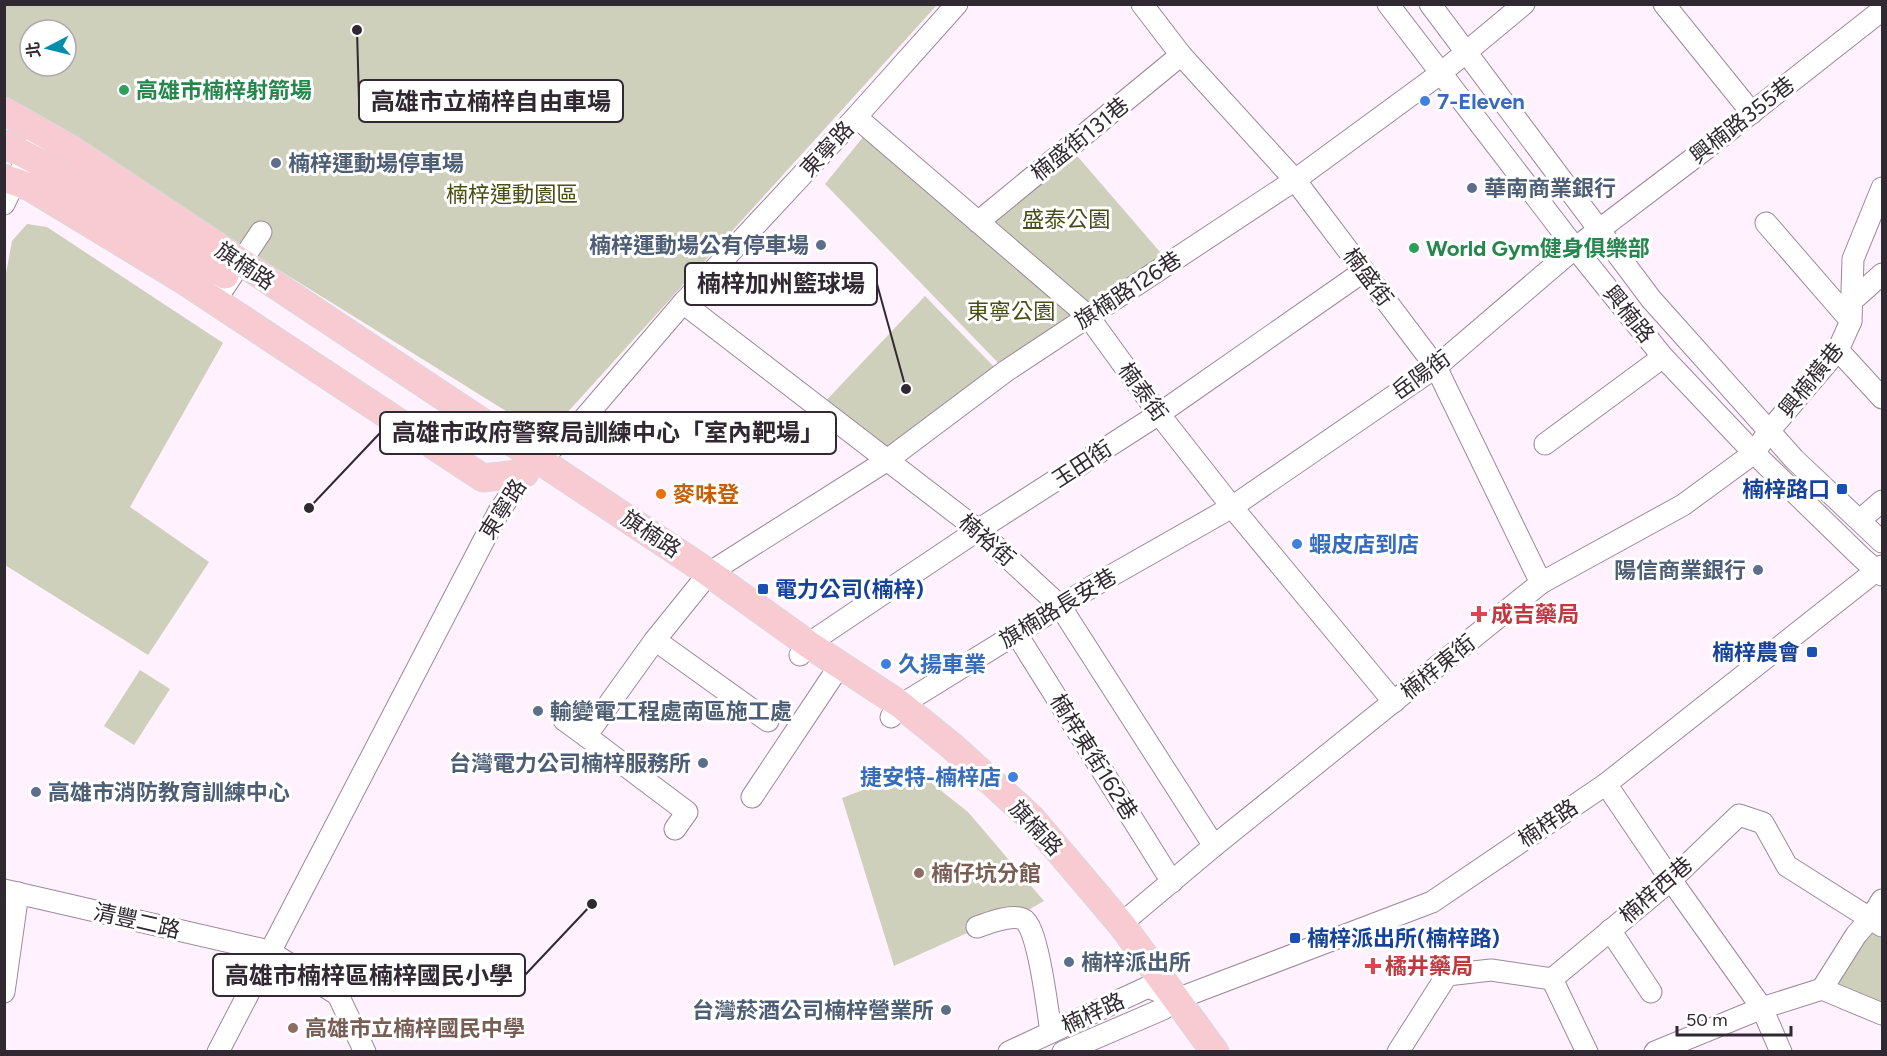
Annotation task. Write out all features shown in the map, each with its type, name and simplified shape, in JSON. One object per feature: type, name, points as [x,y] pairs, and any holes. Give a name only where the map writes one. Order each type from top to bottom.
[{"type":"main road","name":"旗楠路","points":[[22,122],[71,150],[236,271],[953,747],[1031,818],[1121,924],[1170,1004],[1192,1052]]},
{"type":"main road","name":"旗楠路","points":[[5,145],[236,271]]},
{"type":"main road","name":"旗楠路","points":[[8,188],[30,187],[180,278],[483,478],[532,467]]},
{"type":"main road","name":"旗楠路","points":[[804,650],[832,677],[896,711],[992,799],[1058,870],[1148,987],[1170,1004],[1215,1052]]},
{"type":"street","name":"東寧路","points":[[218,1052],[498,513],[532,467],[581,422],[683,303],[856,117],[957,4]]},
{"type":"street","name":"楠盛街","points":[[1142,4],[1181,56],[1295,180],[1436,367],[1541,583]]},
{"type":"street","name":"興楠路","points":[[1388,4],[1575,248],[1663,357],[1754,453],[1880,571]]},
{"type":"street","name":"興楠路","points":[[1430,4],[1652,299],[1794,459],[1882,542]]},
{"type":"street","name":"旗楠路126巷","points":[[586,736],[655,640],[703,580],[886,461],[1005,371],[1295,180],[1441,73],[1524,4]]},
{"type":"street","points":[[1664,4],[1752,113]]},
{"type":"street","points":[[1876,4],[1882,10]]},
{"type":"street","name":"興楠路355巷","points":[[1600,229],[1882,10]]},
{"type":"street","name":"楠盛街131巷","points":[[978,222],[1181,56]]},
{"type":"street","name":"楠泰街","points":[[856,117],[1088,316],[1159,414],[1232,507],[1394,702]]},
{"type":"street","points":[[5,145],[22,122]]},
{"type":"street","points":[[8,188],[29,158],[22,122]]},
{"type":"street","name":"興楠橫巷","points":[[1769,431],[1838,350],[1852,310],[1853,259],[1882,188]]},
{"type":"street","points":[[1766,223],[1852,310],[1882,274]]},
{"type":"street","name":"岳陽街","points":[[1232,507],[1436,367],[1600,229]]},
{"type":"street","points":[[215,301],[261,232]]},
{"type":"street","name":"玉田街","points":[[804,650],[978,530],[1159,414],[1364,272]]},
{"type":"street","name":"楠裕街","points":[[683,303],[978,530],[1060,606],[1214,846]]},
{"type":"street","points":[[1838,350],[1882,398]]},
{"type":"street","points":[[1545,444],[1663,357]]},
{"type":"street","name":"楠梓東街","points":[[1121,924],[1214,846],[1541,583],[1683,504],[1754,453],[1769,431]]},
{"type":"street","points":[[1860,520],[1882,501]]},
{"type":"street","name":"旗楠路長安巷","points":[[896,711],[1060,606],[1232,507]]},
{"type":"street","name":"楠梓路","points":[[1063,1052],[1170,1004],[1432,902],[1606,784],[1880,571]]},
{"type":"street","name":"楠梓東街162巷","points":[[1016,633],[1172,882]]},
{"type":"street","points":[[655,640],[768,721]]},
{"type":"street","points":[[752,797],[832,677]]},
{"type":"street","points":[[564,720],[687,812],[675,829]]},
{"type":"street","points":[[1606,784],[1762,1008],[1780,1052]]},
{"type":"street","name":"楠梓西巷","points":[[1552,979],[1671,880],[1739,815],[1763,823],[1787,866],[1876,923]]},
{"type":"street","points":[[4,992],[11,891]]},
{"type":"street","name":"清豐二路","points":[[11,891],[269,951],[338,995],[365,1052]]},
{"type":"street","points":[[1822,989],[1856,935],[1876,923],[1882,900]]},
{"type":"street","points":[[977,927],[1010,918],[1022,918],[1027,921],[1037,948],[1051,1032]]},
{"type":"street","points":[[1610,930],[1651,992]]},
{"type":"street","points":[[1398,1052],[1448,975],[1491,970],[1552,979],[1587,1052]]},
{"type":"street","name":"楠梓路","points":[[1009,1052],[1148,987]]},
{"type":"street","points":[[1655,1052],[1762,1008],[1822,989],[1882,1014]]},
{"type":"green space","name":"楠梓運動園區","points":[[4,5],[937,5],[566,414],[546,429],[535,429],[5,100]]},
{"type":"green space","name":"東寧公園","points":[[868,131],[1088,316],[1006,371],[825,184]]},
{"type":"green space","name":"盛泰公園","points":[[1072,150],[1167,260],[1091,309],[989,218]]},
{"type":"green space","points":[[27,224],[47,227],[223,343],[130,507],[209,562],[148,655],[5,565],[5,279],[12,241]]},
{"type":"green space","points":[[925,296],[998,371],[886,455],[821,406]]},
{"type":"green space","points":[[140,670],[170,689],[134,745],[104,726]]},
{"type":"green space","points":[[915,770],[968,812],[1044,901],[1008,922],[965,934],[894,966],[842,798]]},
{"type":"green space","points":[[1870,925],[1882,932],[1882,1009],[1829,985]]},
{"type":"place","name":"高雄市立楠梓自由車場","points":[[357,30]]},
{"type":"place","name":"高雄市楠梓射箭場","points":[[124,90]]},
{"type":"place","name":"7-Eleven","points":[[1425,101]]},
{"type":"place","name":"楠梓運動場停車場","points":[[276,163]]},
{"type":"place","name":"華南商業銀行","points":[[1472,188]]},
{"type":"place","name":"楠梓運動場公有停車場","points":[[821,245]]},
{"type":"place","name":"World Gym健身俱樂部","points":[[1414,248]]},
{"type":"place","name":"楠梓加州籃球場","points":[[906,389]]},
{"type":"place","name":"楠梓路口","points":[[1842,489]]},
{"type":"place","name":"麥味登","points":[[661,494]]},
{"type":"place","name":"高雄市政府警察局訓練中心「室內靶場」","points":[[309,508]]},
{"type":"place","name":"蝦皮店到店","points":[[1297,544]]},
{"type":"place","name":"陽信商業銀行","points":[[1758,570]]},
{"type":"place","name":"電力公司(楠梓)","points":[[763,589]]},
{"type":"place","name":"成吉藥局","points":[[1479,614]]},
{"type":"place","name":"楠梓農會","points":[[1812,652]]},
{"type":"place","name":"久揚車業","points":[[886,664]]},
{"type":"place","name":"輸變電工程處南區施工處","points":[[538,711]]},
{"type":"place","name":"台灣電力公司楠梓服務所","points":[[703,763]]},
{"type":"place","name":"捷安特-楠梓店","points":[[1013,777]]},
{"type":"place","name":"高雄市消防教育訓練中心","points":[[36,792]]},
{"type":"place","name":"楠仔坑分館","points":[[919,873]]},
{"type":"place","name":"高雄市楠梓區楠梓國民小學","points":[[592,904]]},
{"type":"place","name":"楠梓派出所(楠梓路)","points":[[1295,938]]},
{"type":"place","name":"楠梓派出所","points":[[1069,962]]},
{"type":"place","name":"橘井藥局","points":[[1373,966]]},
{"type":"place","name":"台灣菸酒公司楠梓營業所","points":[[946,1010]]},
{"type":"place","name":"高雄市立楠梓國民中學","points":[[293,1028]]}]
